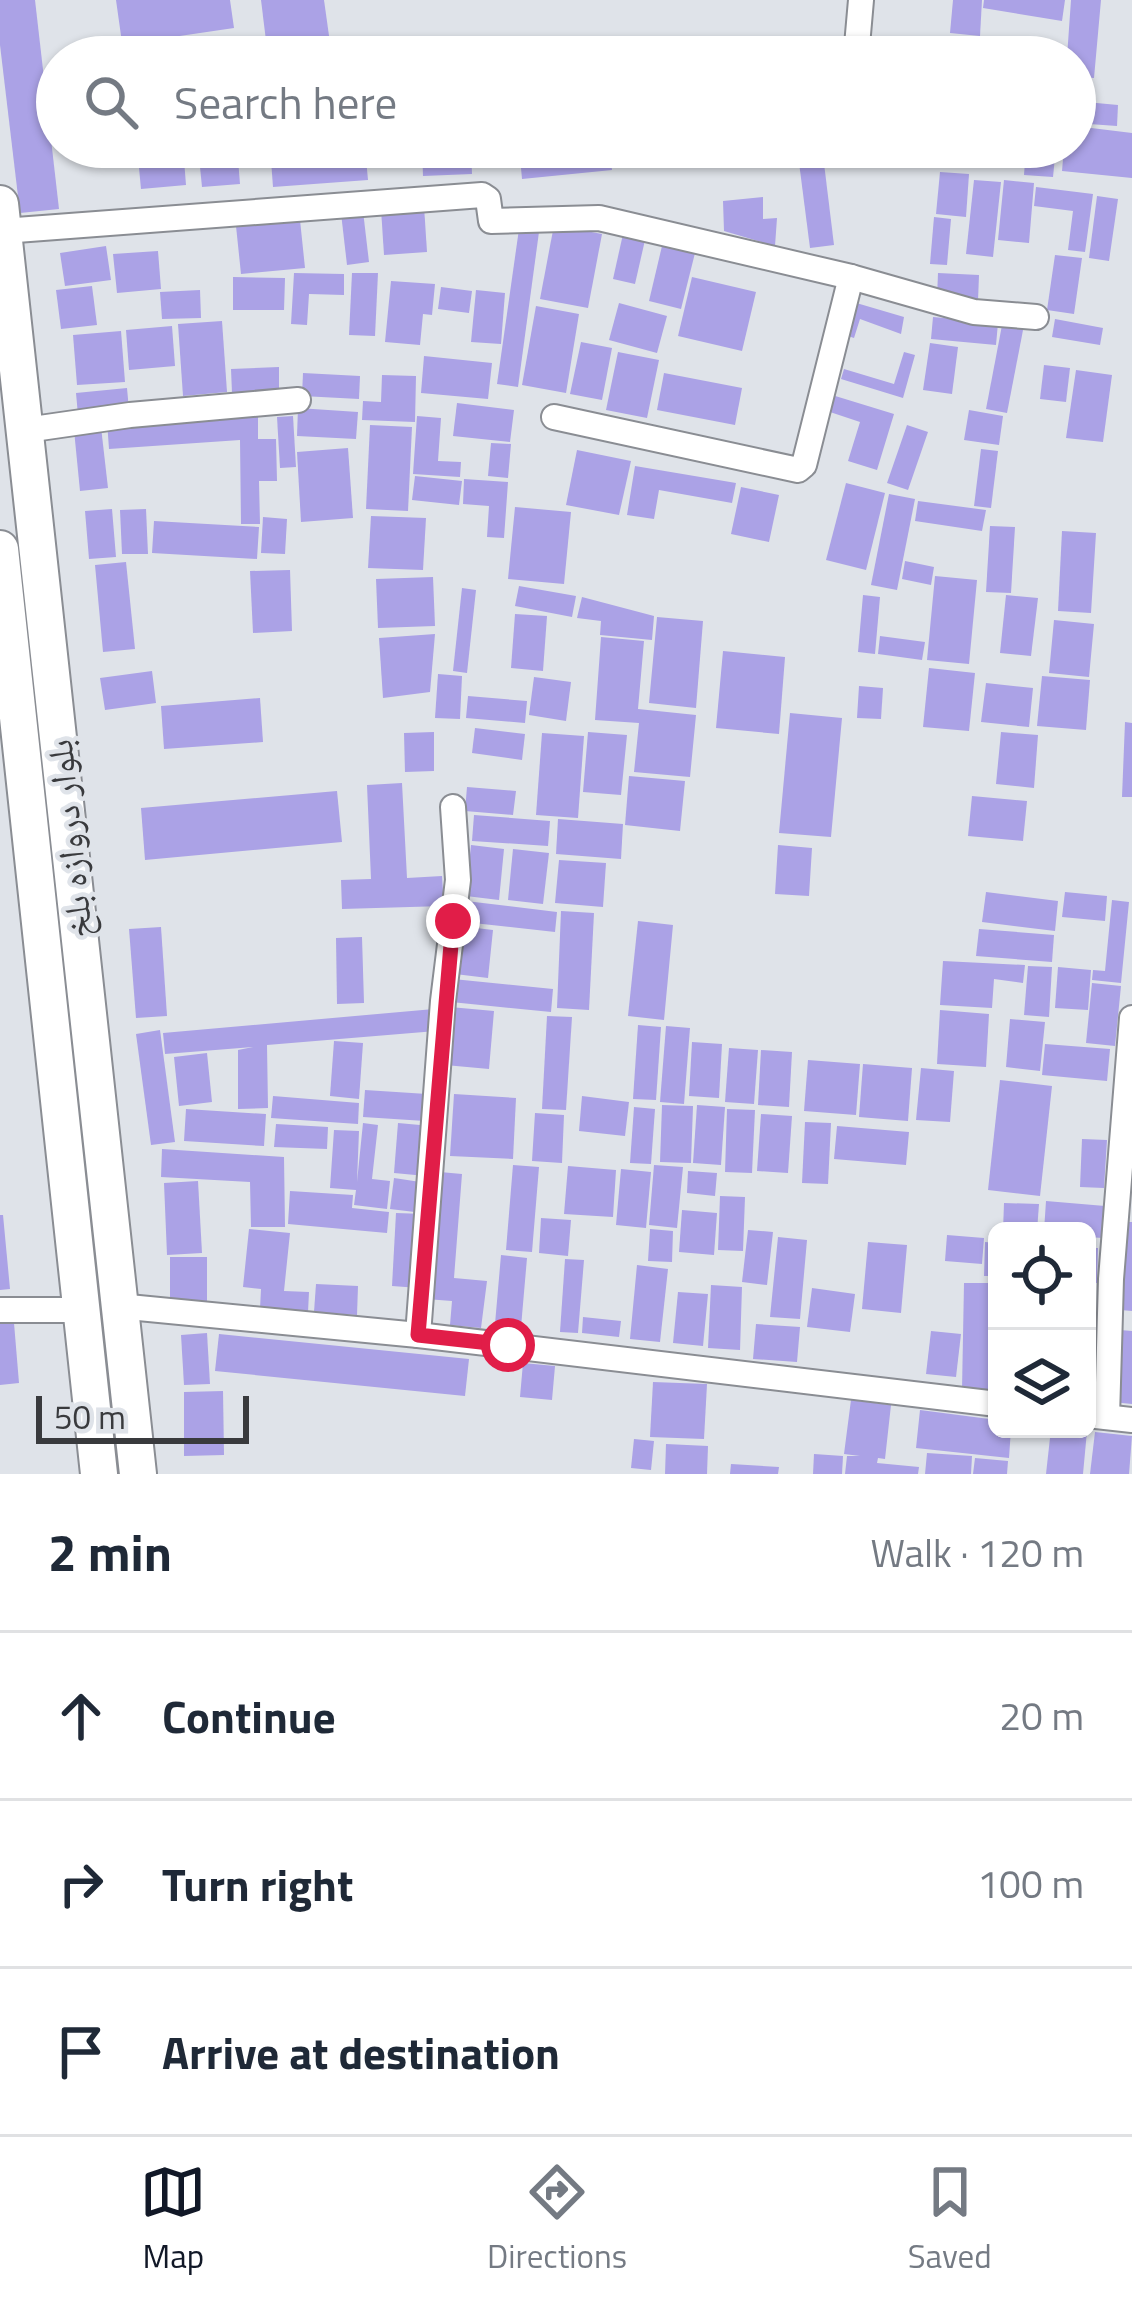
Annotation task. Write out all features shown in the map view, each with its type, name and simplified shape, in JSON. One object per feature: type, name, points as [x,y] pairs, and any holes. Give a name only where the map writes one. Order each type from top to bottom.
[{"type":"main road","name":"بلوار دروازه بلخ","points":[[2,218],[138,1474]]},
{"type":"main road","name":"بلوار دروازه بلخ","points":[[1,560],[99,1474]]},
{"type":"street","points":[[858,36],[861,0]]},
{"type":"street","points":[[2,218],[482,195],[488,199],[490,218],[495,222],[599,218],[851,277],[974,312],[1036,317]]},
{"type":"street","points":[[554,417],[798,470],[804,465],[851,277]]},
{"type":"street","points":[[26,430],[298,400]]},
{"type":"street","points":[[418,1335],[443,1001],[458,880],[453,807]]},
{"type":"street","points":[[1109,1418],[1111,1279],[1132,1018]]},
{"type":"street","points":[[118,1306],[418,1335],[988,1403]]},
{"type":"street","points":[[0,1310],[80,1310]]},
{"type":"building","points":[[0,0],[35,0],[39,36],[36,168],[54,168],[59,209],[20,213],[0,45]]},
{"type":"building","points":[[116,0],[230,0],[234,28],[180,36],[121,36]]},
{"type":"building","points":[[261,0],[324,0],[329,36],[265,36]]},
{"type":"building","points":[[953,0],[982,0],[980,36],[950,33]]},
{"type":"building","points":[[984,0],[1065,0],[1062,21],[983,8]]},
{"type":"building","points":[[1071,0],[1101,0],[1096,56],[1096,36],[1068,36]]},
{"type":"building","points":[[1096,103],[1118,105],[1117,126],[1096,124]]},
{"type":"building","points":[[1096,129],[1132,133],[1132,178],[1062,171],[1096,168]]},
{"type":"building","points":[[139,168],[185,168],[186,185],[141,189]]},
{"type":"building","points":[[200,168],[239,168],[240,184],[202,187]]},
{"type":"building","points":[[272,168],[367,168],[368,180],[273,187]]},
{"type":"building","points":[[423,168],[472,168],[472,174],[423,176]]},
{"type":"building","points":[[521,168],[612,170],[522,179]]},
{"type":"building","points":[[800,168],[825,168],[834,245],[810,248]]},
{"type":"building","points":[[1024,168],[1054,168],[1053,177],[1024,175]]},
{"type":"building","points":[[940,172],[969,174],[966,217],[936,214]]},
{"type":"building","points":[[974,180],[1001,182],[993,257],[966,254]]},
{"type":"building","points":[[1004,180],[1034,183],[1029,243],[998,240]]},
{"type":"building","points":[[1036,187],[1093,194],[1085,252],[1068,250],[1073,211],[1034,206]]},
{"type":"building","points":[[1097,196],[1118,199],[1109,261],[1089,258]]},
{"type":"building","points":[[763,197],[763,219],[777,218],[775,246],[724,231],[723,201]]},
{"type":"building","points":[[424,206],[427,252],[384,255],[381,209]]},
{"type":"building","points":[[363,211],[369,262],[347,265],[341,213]]},
{"type":"building","points":[[934,217],[951,219],[947,265],[930,264]]},
{"type":"building","points":[[300,220],[305,268],[241,274],[236,226]]},
{"type":"building","points":[[554,225],[602,234],[588,308],[540,299]]},
{"type":"building","points":[[519,229],[539,232],[518,387],[497,384]]},
{"type":"building","points":[[623,234],[645,240],[635,284],[613,279]]},
{"type":"building","points":[[106,246],[111,280],[65,286],[60,253]]},
{"type":"building","points":[[662,246],[695,253],[681,309],[649,301]]},
{"type":"building","points":[[158,251],[161,289],[117,293],[113,254]]},
{"type":"building","points":[[1055,255],[1082,258],[1074,314],[1047,310]]},
{"type":"building","points":[[294,273],[344,274],[344,295],[309,294],[307,325],[291,324]]},
{"type":"building","points":[[352,273],[378,273],[375,336],[349,335]]},
{"type":"building","points":[[938,273],[979,275],[978,301],[937,298]]},
{"type":"building","points":[[233,277],[285,278],[284,310],[233,310]]},
{"type":"building","points":[[692,277],[756,292],[742,351],[678,336]]},
{"type":"building","points":[[391,281],[435,284],[432,315],[423,314],[420,345],[385,342]]},
{"type":"building","points":[[92,286],[97,325],[61,329],[56,290]]},
{"type":"building","points":[[441,287],[472,291],[469,313],[438,309]]},
{"type":"building","points":[[200,290],[201,318],[162,319],[160,292]]},
{"type":"building","points":[[476,290],[505,293],[501,344],[471,342]]},
{"type":"building","points":[[853,302],[904,317],[901,334],[860,319],[854,338],[845,335]]},
{"type":"building","points":[[619,303],[667,316],[657,353],[609,340]]},
{"type":"building","points":[[536,306],[579,314],[566,393],[522,385]]},
{"type":"building","points":[[933,317],[998,323],[996,345],[931,339]]},
{"type":"building","points":[[1055,319],[1103,328],[1100,345],[1052,337]]},
{"type":"building","points":[[1003,320],[1024,325],[1007,413],[986,409]]},
{"type":"building","points":[[222,321],[227,392],[183,396],[178,324]]},
{"type":"building","points":[[172,326],[175,366],[129,370],[126,330]]},
{"type":"building","points":[[121,331],[125,382],[77,385],[73,335]]},
{"type":"building","points":[[581,342],[612,348],[602,400],[570,394]]},
{"type":"building","points":[[930,343],[958,347],[952,394],[923,390]]},
{"type":"building","points":[[618,352],[659,360],[647,418],[606,410]]},
{"type":"building","points":[[904,352],[915,355],[903,398],[841,379],[844,369],[894,384]]},
{"type":"building","points":[[424,356],[492,363],[488,399],[421,393]]},
{"type":"building","points":[[1044,365],[1070,368],[1066,402],[1040,399]]},
{"type":"building","points":[[279,367],[279,391],[232,393],[231,369]]},
{"type":"building","points":[[1076,370],[1112,375],[1103,442],[1066,438]]},
{"type":"building","points":[[303,373],[360,376],[359,399],[302,396]]},
{"type":"building","points":[[664,373],[742,388],[735,425],[657,410]]},
{"type":"building","points":[[382,375],[416,376],[415,422],[362,420],[363,401],[381,402]]},
{"type":"building","points":[[127,388],[129,410],[78,415],[76,393]]},
{"type":"building","points":[[832,395],[894,414],[877,470],[848,461],[860,422],[827,411]]},
{"type":"building","points":[[457,403],[514,410],[510,442],[453,436]]},
{"type":"building","points":[[298,408],[358,412],[356,439],[297,436]]},
{"type":"building","points":[[969,410],[1003,416],[999,445],[964,440]]},
{"type":"building","points":[[258,411],[258,439],[276,439],[277,481],[259,481],[260,524],[241,524],[240,440],[109,449],[107,421]]},
{"type":"building","points":[[293,416],[296,467],[280,468],[277,417]]},
{"type":"building","points":[[417,416],[441,418],[438,461],[461,462],[460,477],[413,474]]},
{"type":"building","points":[[370,425],[412,427],[408,511],[366,509]]},
{"type":"building","points":[[907,425],[928,432],[908,490],[887,483]]},
{"type":"building","points":[[101,427],[108,488],[80,491],[74,430]]},
{"type":"building","points":[[491,443],[511,444],[508,478],[488,476]]},
{"type":"building","points":[[348,448],[353,518],[301,522],[297,452]]},
{"type":"building","points":[[981,449],[998,451],[991,508],[974,506]]},
{"type":"building","points":[[577,450],[631,461],[619,515],[566,505]]},
{"type":"building","points":[[635,466],[736,483],[732,503],[659,490],[654,519],[627,515]]},
{"type":"building","points":[[415,476],[462,481],[459,505],[412,500]]},
{"type":"building","points":[[464,479],[508,482],[504,538],[487,537],[489,506],[463,504]]},
{"type":"building","points":[[846,483],[885,493],[866,570],[826,560]]},
{"type":"building","points":[[741,487],[779,495],[769,542],[731,534]]},
{"type":"building","points":[[889,494],[915,499],[897,590],[871,585]]},
{"type":"building","points":[[918,501],[986,510],[982,531],[915,521]]},
{"type":"building","points":[[515,507],[571,512],[564,584],[508,579]]},
{"type":"building","points":[[112,509],[116,557],[89,559],[85,511]]},
{"type":"building","points":[[146,509],[148,554],[122,554],[120,510]]},
{"type":"building","points":[[371,516],[426,518],[423,570],[368,568]]},
{"type":"building","points":[[263,517],[287,519],[285,554],[261,553]]},
{"type":"building","points":[[154,521],[259,527],[257,559],[152,553]]},
{"type":"building","points":[[990,526],[1015,527],[1011,593],[986,592]]},
{"type":"building","points":[[1062,531],[1096,533],[1091,613],[1058,611]]},
{"type":"building","points":[[905,561],[934,567],[931,585],[902,579]]},
{"type":"building","points":[[126,562],[135,649],[103,652],[95,565]]},
{"type":"building","points":[[290,570],[292,631],[253,633],[250,571]]},
{"type":"building","points":[[935,576],[977,580],[969,664],[927,660]]},
{"type":"building","points":[[433,577],[435,626],[378,628],[376,579]]},
{"type":"building","points":[[519,586],[576,596],[572,617],[515,606]]},
{"type":"building","points":[[462,588],[476,590],[467,673],[453,671]]},
{"type":"building","points":[[863,595],[880,597],[875,654],[858,652]]},
{"type":"building","points":[[1006,595],[1038,598],[1031,656],[1000,653]]},
{"type":"building","points":[[582,597],[654,616],[652,640],[600,635],[601,621],[577,618]]},
{"type":"building","points":[[515,614],[547,616],[543,671],[511,668]]},
{"type":"building","points":[[657,617],[703,621],[696,708],[649,703]]},
{"type":"building","points":[[1054,620],[1094,624],[1089,677],[1049,673]]},
{"type":"building","points":[[435,634],[430,692],[383,698],[379,638]]},
{"type":"building","points":[[880,636],[925,642],[922,660],[878,654]]},
{"type":"building","points":[[601,637],[644,641],[638,709],[696,715],[690,777],[634,772],[639,723],[595,720]]},
{"type":"building","points":[[723,651],[785,657],[779,734],[716,728]]},
{"type":"building","points":[[929,668],[975,673],[969,731],[923,727]]},
{"type":"building","points":[[152,671],[156,703],[105,710],[100,678]]},
{"type":"building","points":[[438,674],[462,676],[460,719],[435,718]]},
{"type":"building","points":[[1042,676],[1090,680],[1086,730],[1037,726]]},
{"type":"building","points":[[534,677],[571,682],[566,721],[529,715]]},
{"type":"building","points":[[986,683],[1033,688],[1029,727],[981,722]]},
{"type":"building","points":[[859,686],[883,688],[881,719],[857,718]]},
{"type":"building","points":[[468,696],[527,701],[525,723],[466,718]]},
{"type":"building","points":[[260,698],[263,742],[164,749],[161,706]]},
{"type":"building","points":[[790,713],[842,718],[831,837],[779,833]]},
{"type":"building","points":[[1125,722],[1132,723],[1132,797],[1122,797]]},
{"type":"building","points":[[475,728],[525,734],[522,760],[472,753]]},
{"type":"building","points":[[434,732],[434,771],[405,772],[404,733]]},
{"type":"building","points":[[588,732],[627,735],[621,795],[583,792]]},
{"type":"building","points":[[1001,732],[1038,735],[1034,788],[996,784]]},
{"type":"building","points":[[542,733],[584,736],[578,818],[536,815]]},
{"type":"building","points":[[629,776],[685,781],[680,831],[625,825]]},
{"type":"building","points":[[402,783],[407,878],[442,876],[444,906],[342,909],[341,880],[371,879],[367,785]]},
{"type":"building","points":[[467,787],[516,791],[513,815],[465,811]]},
{"type":"building","points":[[337,791],[342,842],[145,860],[141,808]]},
{"type":"building","points":[[972,796],[1027,801],[1023,841],[968,836]]},
{"type":"building","points":[[474,815],[550,821],[548,846],[472,841]]},
{"type":"building","points":[[558,819],[623,824],[621,859],[556,854]]},
{"type":"building","points":[[471,845],[504,849],[499,900],[466,896]]},
{"type":"building","points":[[778,845],[812,848],[809,896],[775,894]]},
{"type":"building","points":[[513,849],[549,853],[543,904],[508,900]]},
{"type":"building","points":[[559,860],[606,863],[603,907],[555,903]]},
{"type":"building","points":[[986,892],[1058,901],[1055,931],[982,922]]},
{"type":"building","points":[[1065,892],[1107,896],[1105,921],[1062,917]]},
{"type":"building","points":[[1112,900],[1129,902],[1121,983],[1092,980],[1093,970],[1105,971]]},
{"type":"building","points":[[466,901],[557,912],[555,932],[464,922]]},
{"type":"building","points":[[561,911],[594,913],[589,1010],[557,1008]]},
{"type":"building","points":[[638,921],[673,925],[664,1020],[628,1016]]},
{"type":"building","points":[[459,926],[493,930],[488,978],[455,974]]},
{"type":"building","points":[[161,927],[167,1016],[136,1018],[129,929]]},
{"type":"building","points":[[979,929],[1054,935],[1052,962],[976,956]]},
{"type":"building","points":[[362,937],[364,1003],[337,1004],[336,938]]},
{"type":"building","points":[[943,961],[1025,965],[1023,983],[994,979],[992,1008],[940,1005]]},
{"type":"building","points":[[1028,966],[1052,967],[1049,1017],[1024,1015]]},
{"type":"building","points":[[1058,967],[1091,970],[1088,1010],[1055,1008]]},
{"type":"building","points":[[453,979],[553,989],[551,1012],[451,1002]]},
{"type":"building","points":[[1092,983],[1121,986],[1115,1046],[1086,1043]]},
{"type":"building","points":[[450,1007],[494,1011],[489,1069],[445,1065]]},
{"type":"building","points":[[434,1009],[436,1031],[267,1045],[268,1108],[238,1109],[238,1050],[253,1047],[165,1054],[163,1033]]},
{"type":"building","points":[[940,1010],[989,1014],[986,1067],[937,1064]]},
{"type":"building","points":[[547,1016],[572,1017],[566,1110],[542,1109]]},
{"type":"building","points":[[1010,1019],[1045,1022],[1040,1071],[1006,1067]]},
{"type":"building","points":[[638,1025],[661,1027],[656,1100],[633,1099]]},
{"type":"building","points":[[666,1026],[690,1028],[684,1104],[660,1102]]},
{"type":"building","points":[[160,1030],[175,1142],[151,1145],[136,1034]]},
{"type":"building","points":[[334,1041],[363,1043],[359,1099],[330,1096]]},
{"type":"building","points":[[692,1042],[722,1044],[719,1098],[689,1096]]},
{"type":"building","points":[[1045,1044],[1110,1049],[1107,1081],[1042,1075]]},
{"type":"building","points":[[729,1048],[758,1050],[754,1104],[725,1102]]},
{"type":"building","points":[[761,1050],[792,1052],[789,1107],[758,1105]]},
{"type":"building","points":[[207,1053],[212,1102],[179,1106],[174,1057]]},
{"type":"building","points":[[808,1060],[860,1064],[856,1115],[804,1111]]},
{"type":"building","points":[[863,1064],[912,1068],[908,1121],[859,1117]]},
{"type":"building","points":[[921,1068],[954,1071],[950,1122],[916,1120]]},
{"type":"building","points":[[1000,1080],[1052,1086],[1040,1196],[988,1190]]},
{"type":"building","points":[[365,1090],[427,1094],[425,1121],[363,1117]]},
{"type":"building","points":[[454,1094],[516,1098],[513,1159],[450,1156]]},
{"type":"building","points":[[273,1096],[359,1103],[358,1124],[271,1118]]},
{"type":"building","points":[[582,1096],[629,1102],[625,1136],[579,1131]]},
{"type":"building","points":[[662,1105],[693,1106],[691,1163],[660,1162]]},
{"type":"building","points":[[697,1105],[725,1107],[721,1165],[693,1163]]},
{"type":"building","points":[[634,1107],[655,1109],[651,1164],[630,1163]]},
{"type":"building","points":[[186,1109],[266,1114],[264,1146],[184,1141]]},
{"type":"building","points":[[727,1109],[755,1110],[752,1173],[725,1172]]},
{"type":"building","points":[[535,1113],[564,1115],[562,1163],[532,1161]]},
{"type":"building","points":[[761,1114],[792,1116],[788,1173],[757,1171]]},
{"type":"building","points":[[805,1122],[831,1123],[828,1184],[802,1183]]},
{"type":"building","points":[[363,1123],[378,1125],[372,1179],[390,1181],[387,1209],[354,1205],[356,1190],[330,1188],[334,1130],[359,1131],[357,1182]]},
{"type":"building","points":[[398,1123],[431,1126],[426,1176],[394,1173]]},
{"type":"building","points":[[276,1124],[328,1127],[327,1149],[274,1147]]},
{"type":"building","points":[[837,1126],[909,1132],[906,1165],[834,1159]]},
{"type":"building","points":[[1082,1139],[1107,1140],[1104,1188],[1080,1187]]},
{"type":"building","points":[[162,1149],[284,1157],[285,1227],[251,1227],[250,1182],[161,1177]]},
{"type":"building","points":[[513,1165],[539,1167],[532,1252],[506,1250]]},
{"type":"building","points":[[654,1165],[683,1167],[677,1228],[649,1225]]},
{"type":"building","points":[[568,1166],[616,1170],[613,1217],[564,1214]]},
{"type":"building","points":[[621,1169],[651,1172],[646,1228],[616,1225]]},
{"type":"building","points":[[688,1171],[717,1173],[715,1196],[687,1193]]},
{"type":"building","points":[[440,1172],[462,1174],[454,1278],[487,1281],[481,1328],[450,1325],[452,1301],[426,1299]]},
{"type":"building","points":[[394,1178],[427,1183],[423,1213],[390,1209]]},
{"type":"building","points":[[198,1181],[202,1253],[167,1255],[164,1183]]},
{"type":"building","points":[[290,1191],[353,1195],[352,1208],[389,1212],[387,1233],[288,1224]]},
{"type":"building","points":[[720,1196],[745,1197],[743,1251],[718,1250]]},
{"type":"building","points":[[1046,1201],[1105,1206],[1103,1238],[1096,1238],[1096,1222],[1045,1222]]},
{"type":"building","points":[[1004,1203],[1039,1204],[1038,1222],[1003,1222]]},
{"type":"building","points":[[682,1210],[717,1213],[714,1255],[679,1252]]},
{"type":"building","points":[[396,1213],[424,1214],[419,1288],[392,1286]]},
{"type":"building","points":[[0,1215],[10,1289],[0,1290]]},
{"type":"building","points":[[541,1218],[571,1220],[568,1256],[539,1253]]},
{"type":"building","points":[[1132,1222],[1132,1311],[1121,1310]]},
{"type":"building","points":[[249,1229],[290,1233],[284,1291],[309,1292],[308,1312],[260,1309],[261,1289],[243,1287]]},
{"type":"building","points":[[650,1229],[673,1231],[672,1262],[648,1261]]},
{"type":"building","points":[[748,1230],[773,1232],[767,1285],[742,1282]]},
{"type":"building","points":[[947,1235],[984,1238],[982,1264],[945,1261]]},
{"type":"building","points":[[778,1237],[807,1240],[800,1319],[770,1317]]},
{"type":"building","points":[[868,1242],[907,1245],[901,1313],[862,1309]]},
{"type":"building","points":[[985,1242],[988,1276],[984,1276]]},
{"type":"building","points":[[501,1255],[527,1258],[521,1327],[495,1324]]},
{"type":"building","points":[[170,1257],[207,1257],[207,1307],[170,1306]]},
{"type":"building","points":[[565,1259],[584,1260],[578,1333],[560,1332]]},
{"type":"building","points":[[637,1265],[668,1269],[660,1342],[630,1339]]},
{"type":"building","points":[[964,1283],[988,1283],[988,1394],[962,1390]]},
{"type":"building","points":[[316,1284],[358,1286],[357,1315],[314,1312]]},
{"type":"building","points":[[711,1285],[742,1287],[740,1350],[708,1348]]},
{"type":"building","points":[[812,1288],[855,1294],[850,1332],[807,1327]]},
{"type":"building","points":[[678,1292],[708,1294],[703,1346],[673,1343]]},
{"type":"building","points":[[583,1317],[621,1321],[619,1337],[582,1333]]},
{"type":"building","points":[[1096,1318],[1104,1318],[1096,1402]]},
{"type":"building","points":[[14,1323],[19,1383],[0,1385],[0,1324]]},
{"type":"building","points":[[756,1324],[800,1327],[797,1362],[753,1359]]},
{"type":"building","points":[[1120,1330],[1132,1331],[1132,1404],[1112,1402]]},
{"type":"building","points":[[931,1331],[961,1334],[956,1377],[926,1374]]},
{"type":"building","points":[[207,1333],[210,1384],[184,1385],[181,1335]]},
{"type":"building","points":[[219,1334],[469,1359],[465,1396],[215,1371]]},
{"type":"building","points":[[523,1363],[555,1366],[552,1400],[520,1397]]},
{"type":"building","points":[[653,1382],[707,1384],[704,1439],[650,1437]]},
{"type":"building","points":[[223,1391],[224,1455],[184,1456],[184,1392]]},
{"type":"building","points":[[851,1400],[891,1405],[885,1459],[878,1458],[877,1463],[919,1467],[918,1474],[845,1474],[847,1456],[860,1456],[844,1454]]},
{"type":"building","points":[[920,1410],[988,1419],[988,1438],[1010,1438],[1009,1458],[916,1448]]},
{"type":"building","points":[[1096,1432],[1132,1436],[1129,1474],[1090,1474]]},
{"type":"building","points":[[1050,1438],[1086,1438],[1083,1474],[1046,1474]]},
{"type":"building","points":[[634,1439],[654,1441],[651,1470],[631,1468]]},
{"type":"building","points":[[666,1444],[708,1446],[707,1474],[665,1474]]},
{"type":"building","points":[[927,1453],[972,1456],[971,1474],[925,1474]]},
{"type":"building","points":[[814,1454],[843,1456],[842,1474],[813,1474]]},
{"type":"building","points":[[975,1458],[1008,1461],[1007,1474],[973,1474]]},
{"type":"building","points":[[731,1464],[779,1467],[778,1474],[730,1474]]},
{"type":"route","points":[[453,921],[418,1335],[508,1345]]}]
